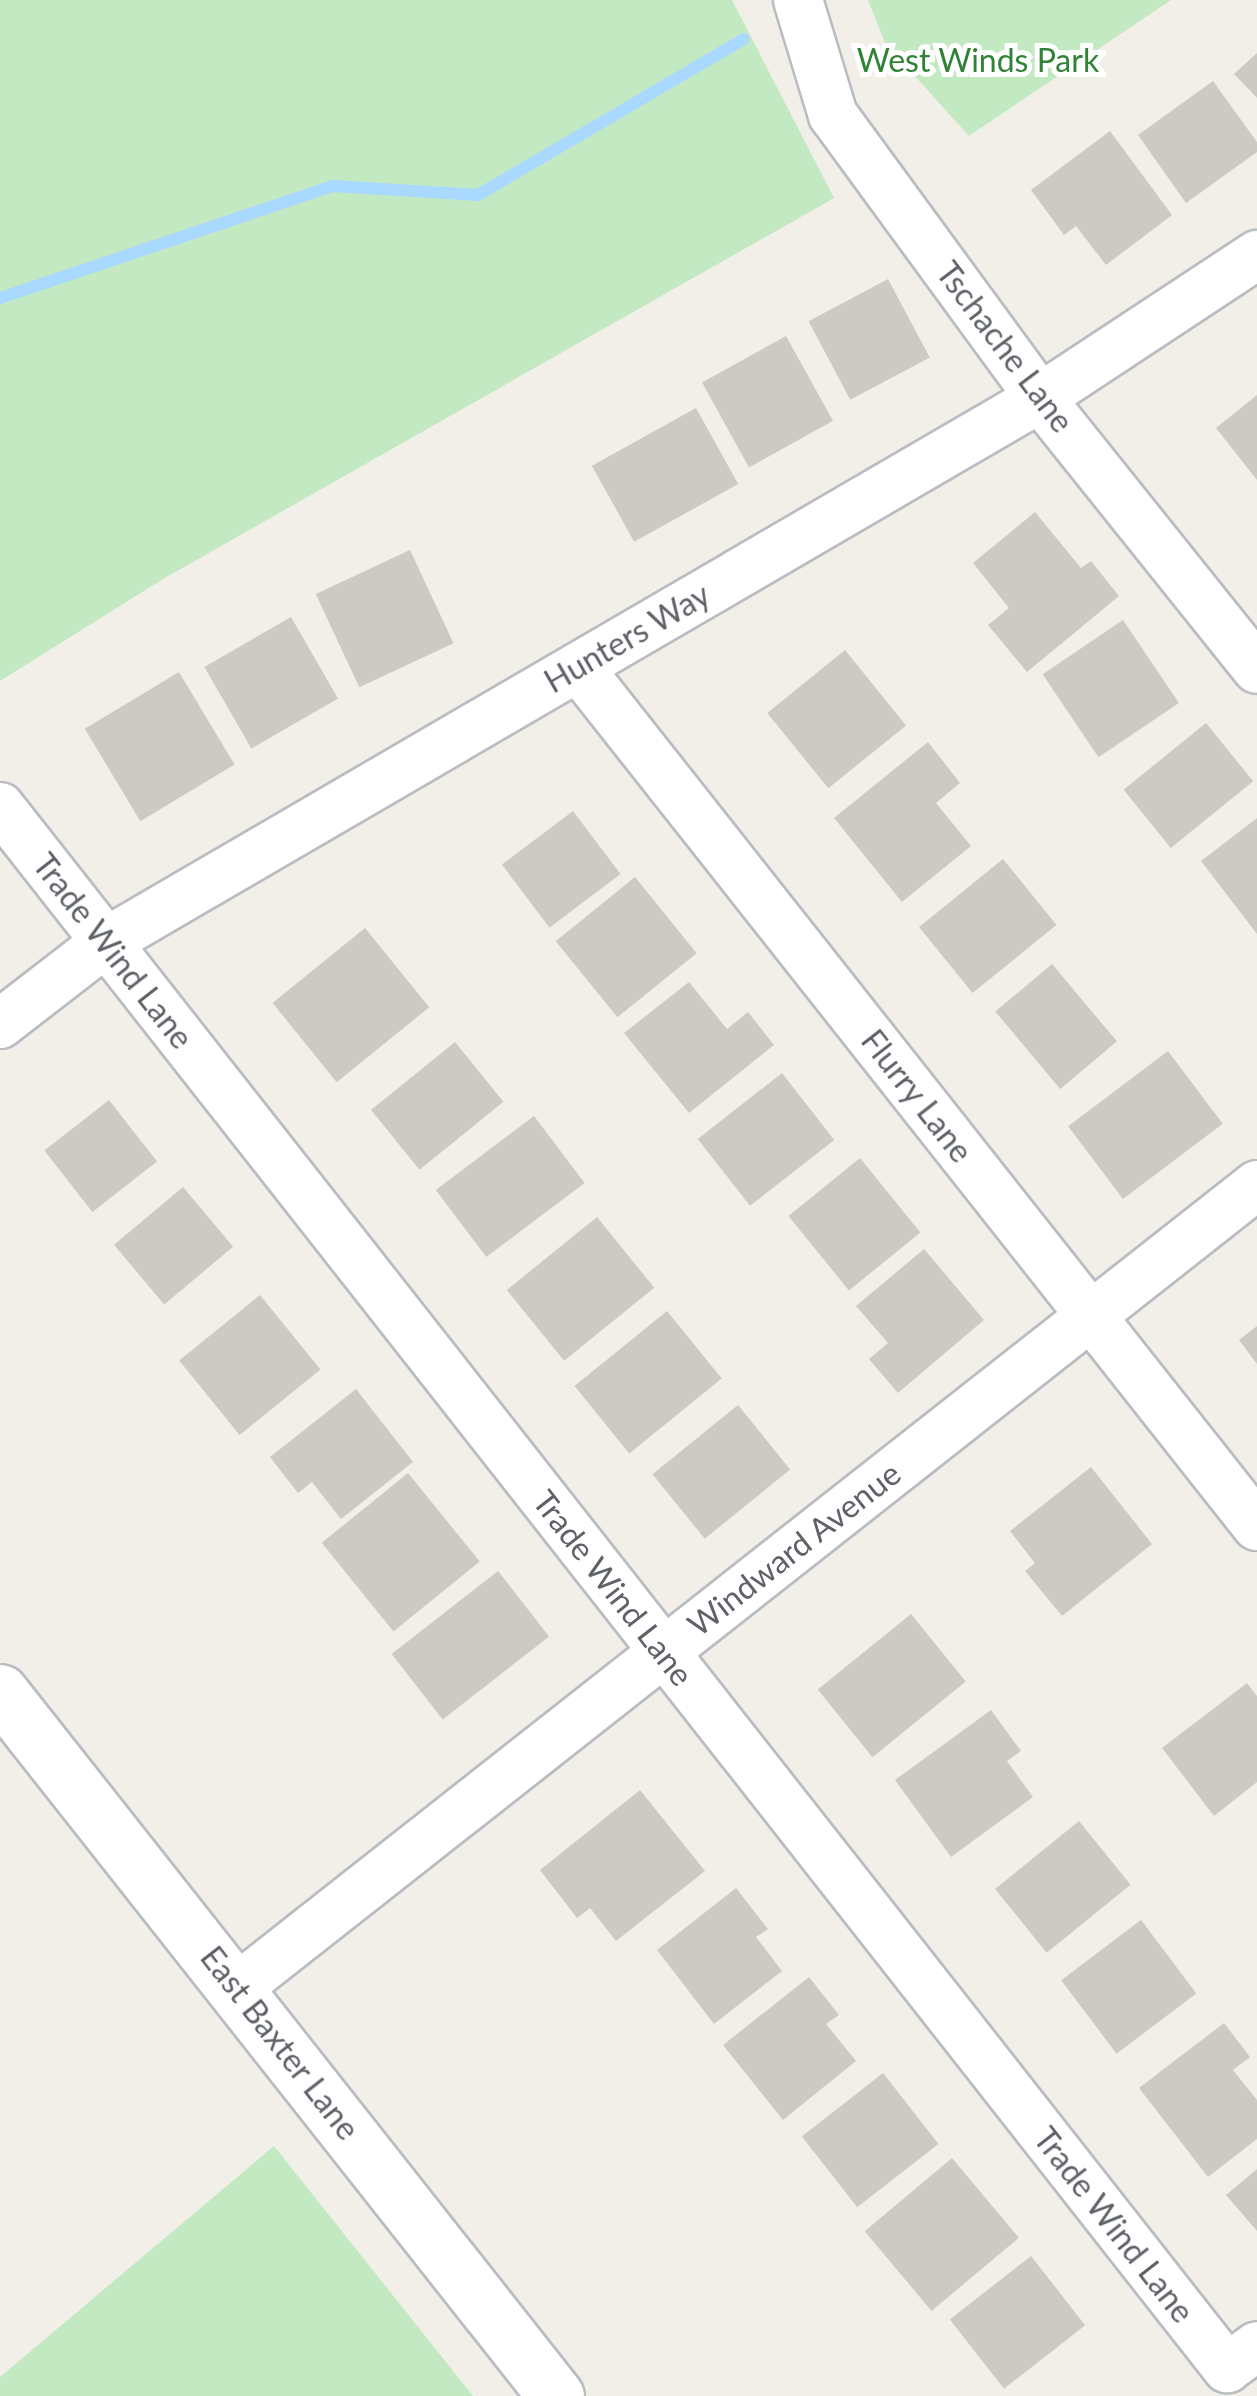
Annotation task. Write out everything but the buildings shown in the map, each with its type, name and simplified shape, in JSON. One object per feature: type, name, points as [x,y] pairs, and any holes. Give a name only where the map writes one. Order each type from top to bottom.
[{"type":"main road","name":"East Baxter Lane","points":[[0,1692],[238,1988],[556,2396]]},
{"type":"street","name":"Tschache Lane","points":[[798,0],[833,115],[1040,398],[1257,669]]},
{"type":"street","name":"Hunters Way","points":[[0,1024],[106,942],[1040,398],[1257,255]]},
{"type":"street","name":"Flurry Lane","points":[[578,667],[1257,1526]]},
{"type":"street","name":"Trade Wind Lane","points":[[0,808],[663,1652],[1242,2357]]},
{"type":"street","name":"Windward Avenue","points":[[238,1988],[1257,1185]]},
{"type":"green space","points":[[0,0],[732,0],[834,198],[163,579],[0,681]]},
{"type":"green space","name":"West Winds Park","points":[[868,0],[1171,0],[969,136],[885,43]]},
{"type":"green space","points":[[274,2146],[473,2396],[0,2396],[0,2377]]},
{"type":"waterway","points":[[0,298],[332,186],[478,195],[744,39]]}]
